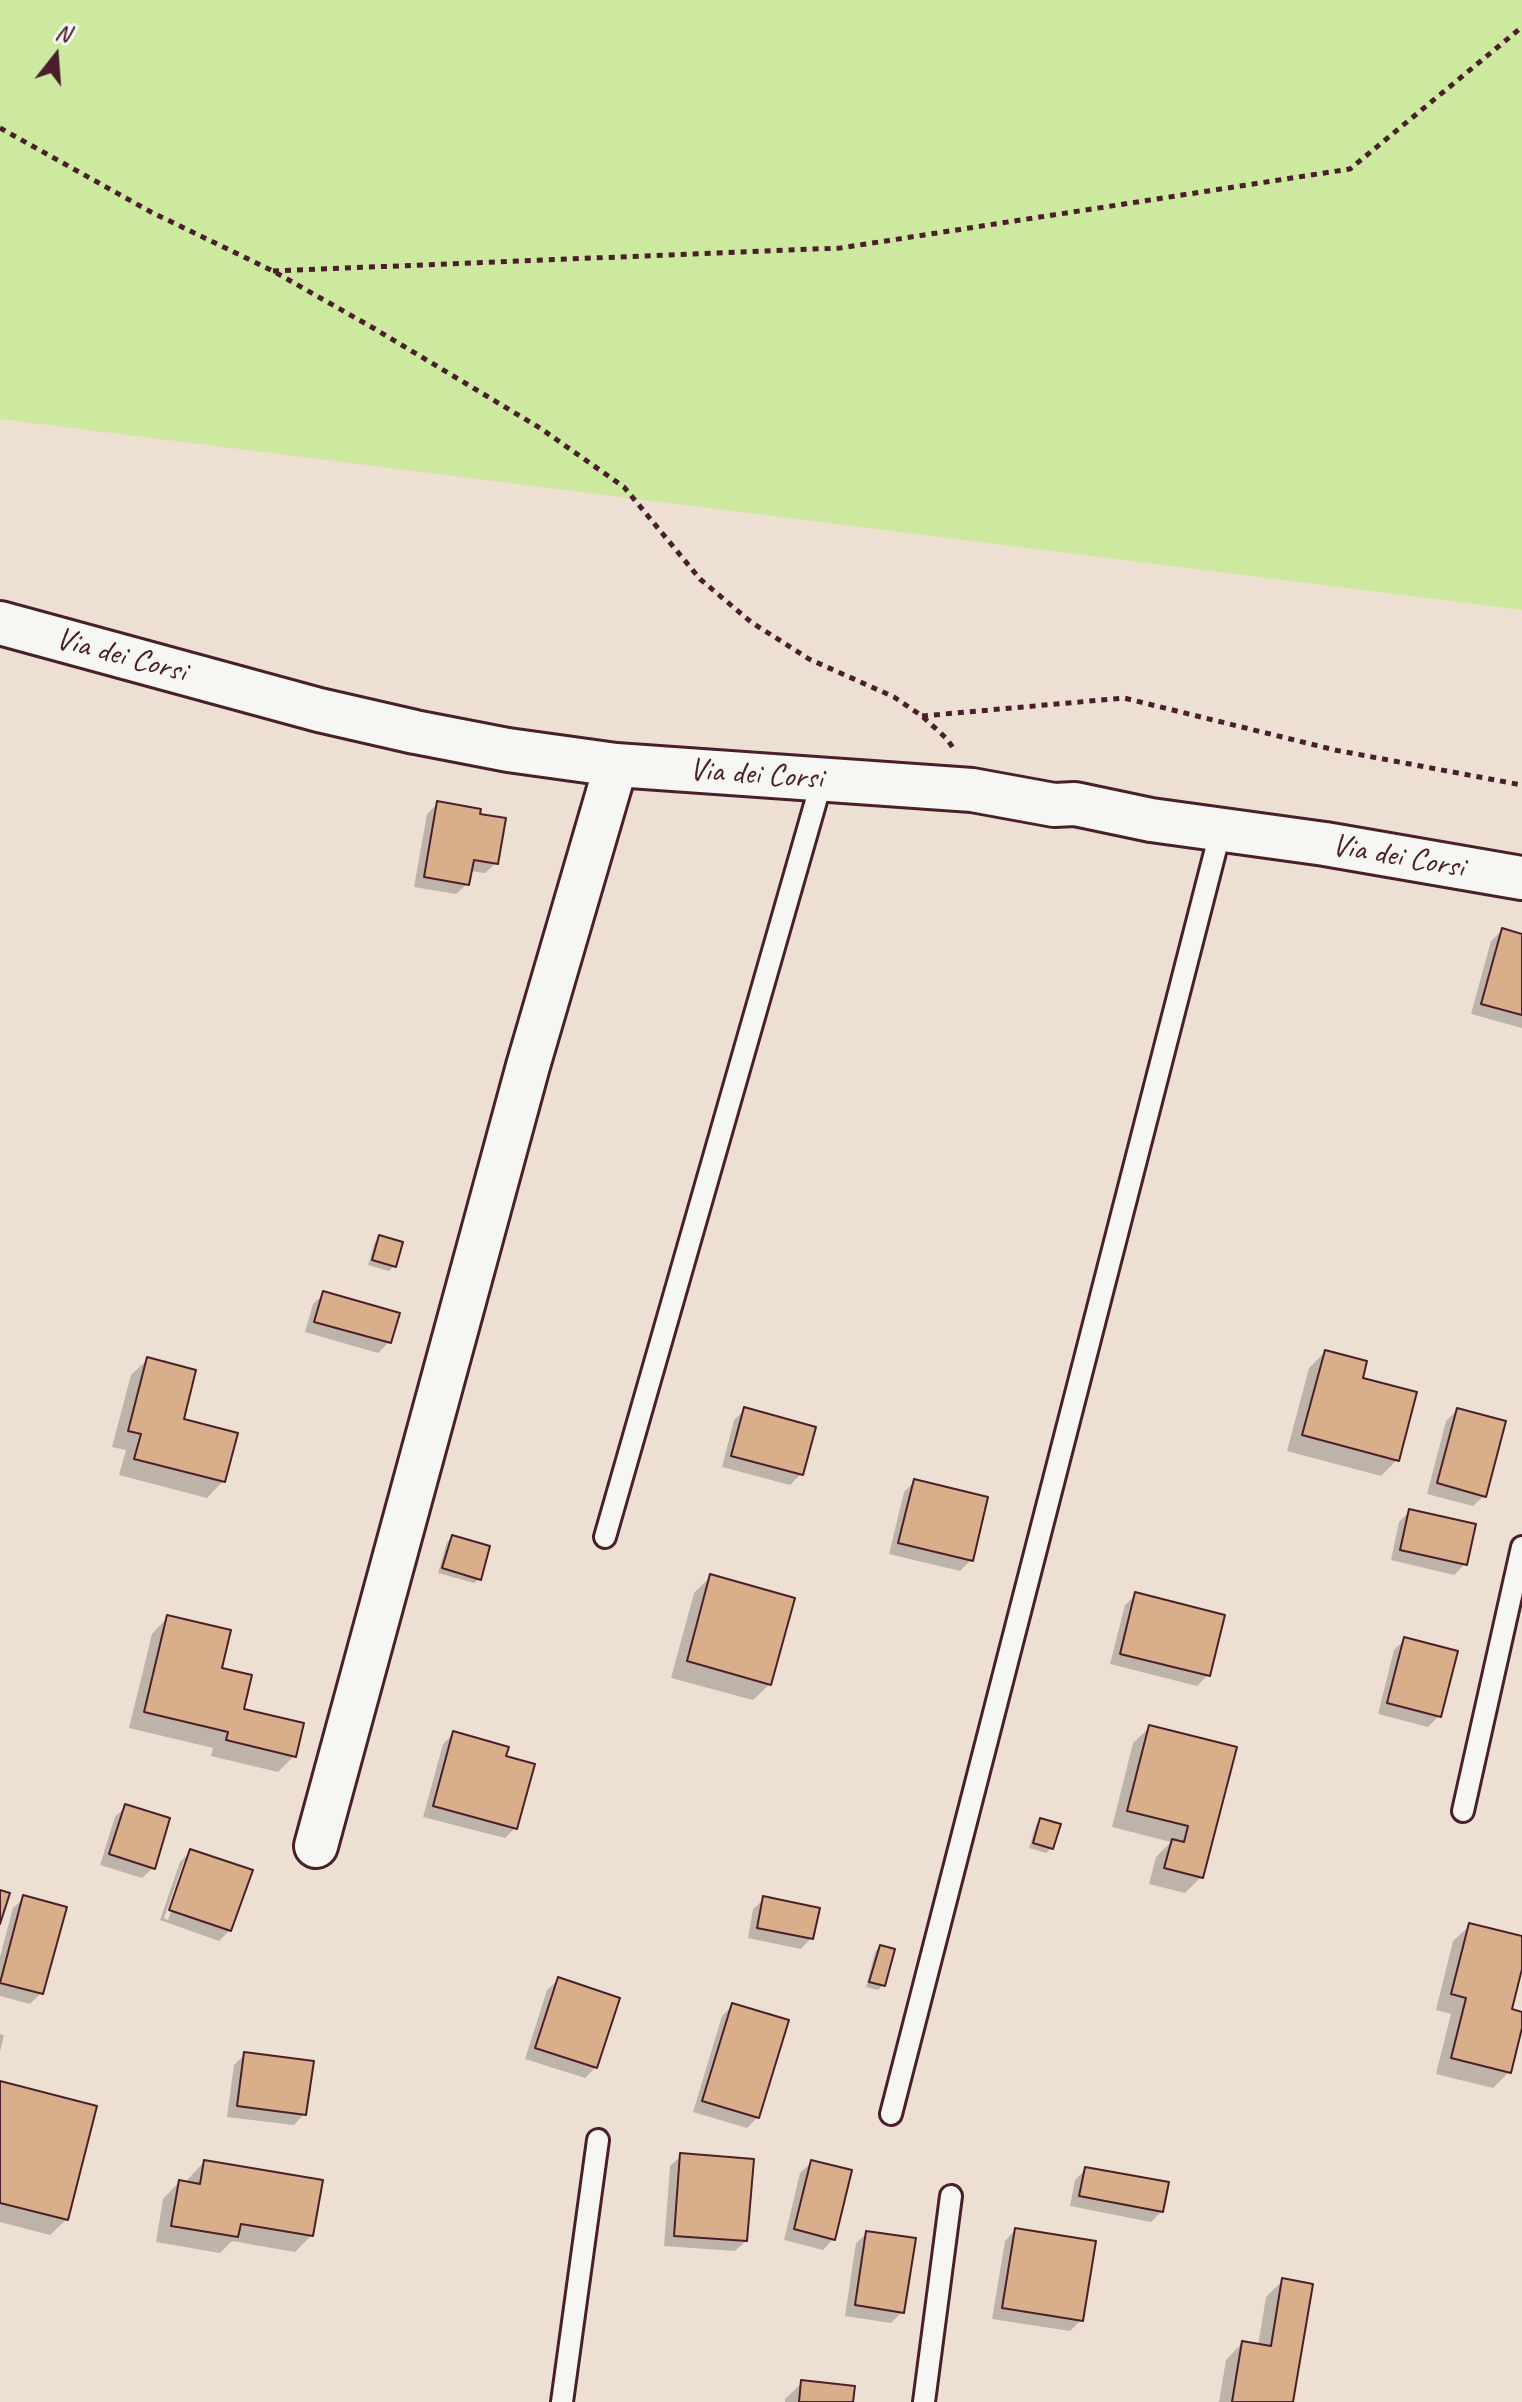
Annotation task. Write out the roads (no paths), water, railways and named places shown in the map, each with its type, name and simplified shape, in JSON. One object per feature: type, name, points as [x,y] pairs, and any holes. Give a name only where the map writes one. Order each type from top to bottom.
[{"type":"street","name":"Via dei Corsi","points":[[0,623],[384,726],[508,750],[616,765],[972,790],[1054,805],[1075,804],[1151,820],[1325,844],[1522,878]]},
{"type":"street","points":[[316,1846],[524,1081],[616,765]]},
{"type":"lane","points":[[605,1537],[822,780]]},
{"type":"lane","points":[[891,2114],[1221,829]]},
{"type":"lane","points":[[1463,1811],[1522,1547]]},
{"type":"lane","points":[[562,2402],[598,2140]]},
{"type":"lane","points":[[924,2402],[951,2196]]}]
